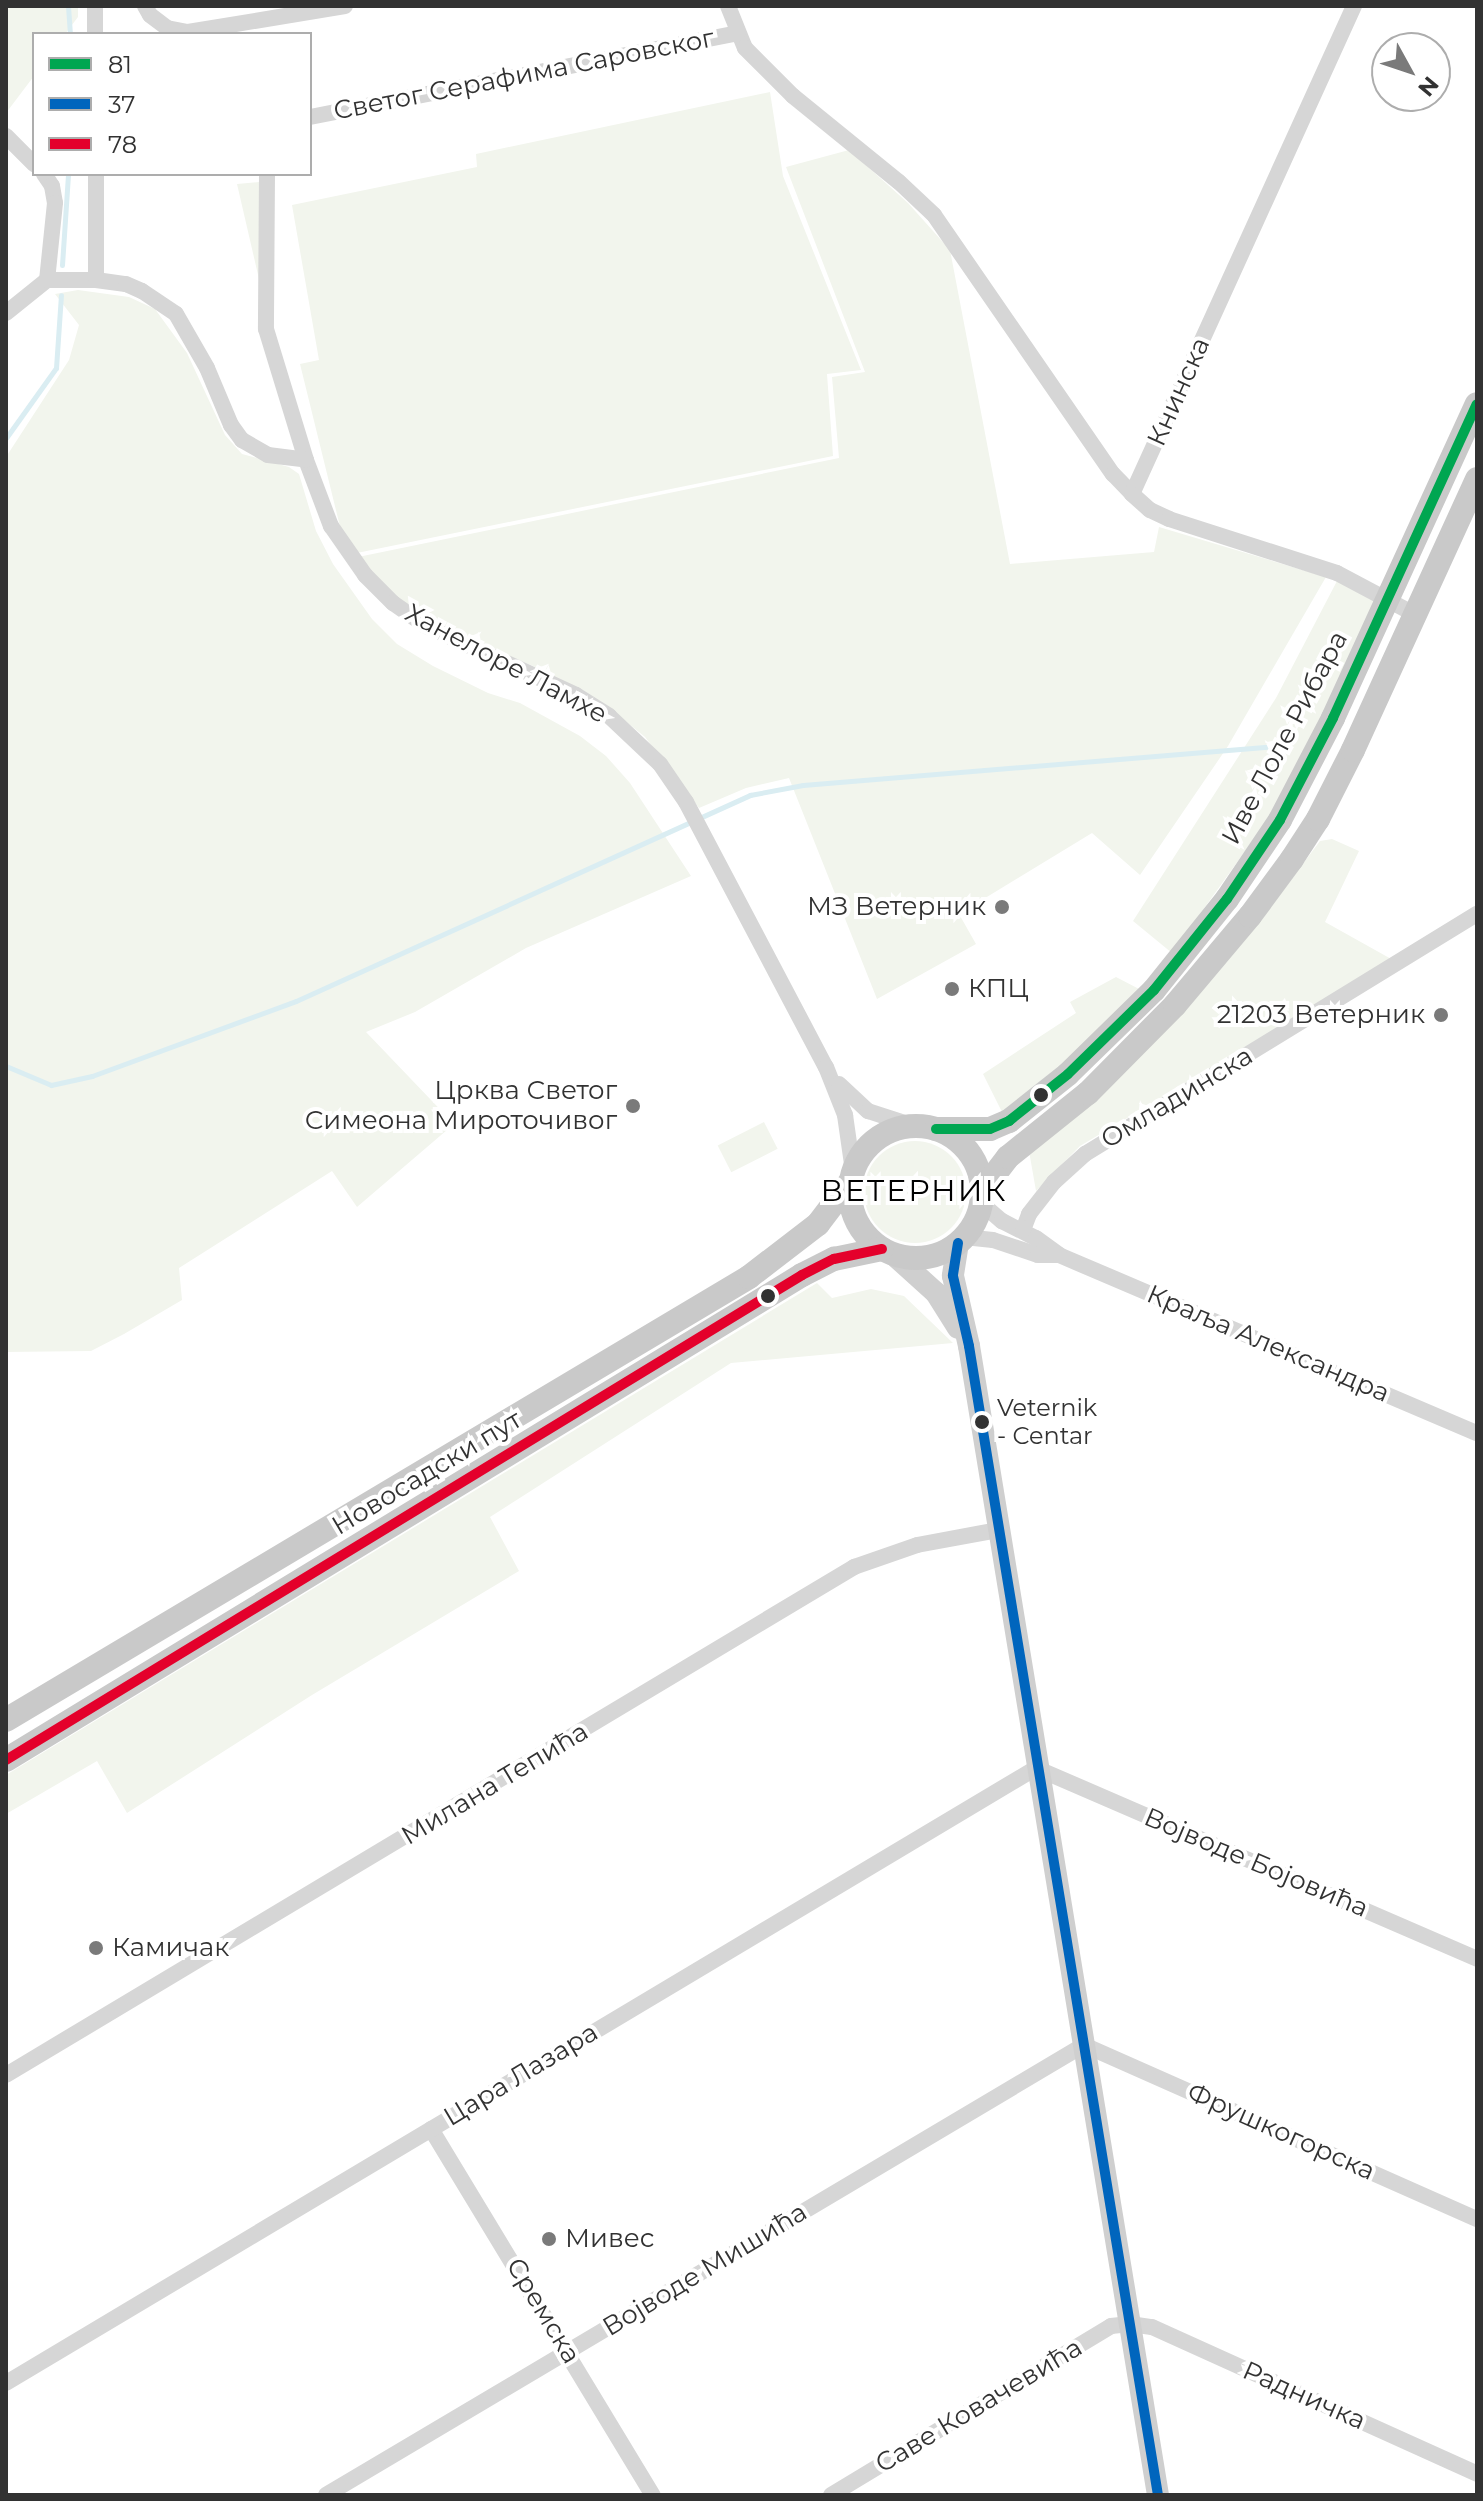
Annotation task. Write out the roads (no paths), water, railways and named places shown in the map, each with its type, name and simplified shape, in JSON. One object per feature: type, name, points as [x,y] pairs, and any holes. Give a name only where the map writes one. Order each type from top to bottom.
[{"type":"main road","name":"Иве Лоле Рибара","points":[[925,1127],[990,1129],[1009,1121],[1068,1074],[1154,990],[1227,899],[1280,820],[1388,598],[1477,404]]},
{"type":"main road","points":[[982,1197],[978,1168],[965,1148],[925,1127],[891,1130],[872,1142],[852,1176],[854,1215],[865,1235],[888,1252],[927,1257],[961,1240],[982,1197],[1008,1157],[1088,1093],[1175,1005],[1250,916],[1318,819],[1477,479]]},
{"type":"main road","name":"Новосадски пут","points":[[6,1720],[749,1277],[818,1224],[852,1176]]},
{"type":"main road","name":"Новосадски пут","points":[[6,1760],[802,1275],[834,1259],[888,1252]]},
{"type":"street","points":[[95,6],[95,32]]},
{"type":"street","points":[[145,6],[150,15],[167,28],[188,32],[345,6]]},
{"type":"street","points":[[728,6],[745,48],[793,96],[899,182],[934,215],[1113,474],[1150,510],[1169,519],[1337,573],[1416,615]]},
{"type":"street","name":"Книнска","points":[[1132,494],[1354,6]]},
{"type":"street","name":"Светог Серафима Саровског","points":[[312,117],[738,33]]},
{"type":"street","points":[[6,136],[32,162]]},
{"type":"street","points":[[45,176],[52,186],[55,203],[47,280]]},
{"type":"street","points":[[96,176],[96,280]]},
{"type":"street","name":"Ханелоре Ламхе","points":[[267,176],[266,329],[306,460],[331,526],[365,575],[393,603],[424,625],[576,695],[609,716],[660,764],[694,818],[826,1067],[845,1115],[852,1176]]},
{"type":"street","points":[[6,313],[47,280],[96,280],[126,284],[142,291],[176,314],[207,368],[231,425],[242,440],[268,455],[306,460]]},
{"type":"street","name":"Омладинска","points":[[1023,1230],[1029,1214],[1054,1182],[1085,1154],[1477,914]]},
{"type":"street","name":"Ханелоре Ламхе","points":[[826,1067],[859,1106],[925,1127]]},
{"type":"street","points":[[982,1197],[1002,1221],[1023,1230],[1059,1255]]},
{"type":"street","points":[[1059,1255],[1038,1255],[993,1240],[961,1240],[953,1276],[969,1346],[1158,2495]]},
{"type":"street","points":[[888,1252],[936,1293],[969,1346]]},
{"type":"street","name":"Краља Александра","points":[[1059,1255],[1477,1433]]},
{"type":"street","name":"Милана Тепића","points":[[6,2075],[854,1567],[917,1545],[998,1530]]},
{"type":"street","name":"Војводе Бојовића","points":[[1036,1768],[1477,1959]]},
{"type":"street","name":"Цара Лазара","points":[[6,2383],[1036,1768]]},
{"type":"street","name":"Фрушкогорска","points":[[1084,2045],[1477,2219]]},
{"type":"street","name":"Војводе Мишића","points":[[326,2495],[1084,2045]]},
{"type":"street","name":"Сремска","points":[[431,2129],[653,2495]]},
{"type":"street","name":"Радничка","points":[[1130,2324],[1152,2327],[1477,2474]]},
{"type":"street","name":"Саве Ковачевића","points":[[831,2495],[1111,2326],[1130,2324]]},
{"type":"waterway","points":[[68,6],[70,32]]},
{"type":"waterway","points":[[62,265],[68,176]]},
{"type":"waterway","points":[[6,438],[56,368],[61,295]]},
{"type":"waterway","points":[[6,1066],[51,1085],[92,1076],[296,1001],[750,795],[803,785],[1267,747]]},
{"type":"place","name":"МЗ Ветерник","points":[[1002,907]]},
{"type":"place","name":"КПЦ","points":[[952,989]]},
{"type":"place","name":"21203 Ветерник","points":[[1441,1015]]},
{"type":"place","name":"Црква Светог Симеона Мироточивог","points":[[633,1106]]},
{"type":"place","name":"Veternik - Centar","points":[[982,1422]]},
{"type":"place","name":"Камичак","points":[[96,1948]]},
{"type":"place","name":"Мивес","points":[[549,2239]]},
{"type":"district","name":"ВЕТЕРНИК","points":[[914,1191]]}]
